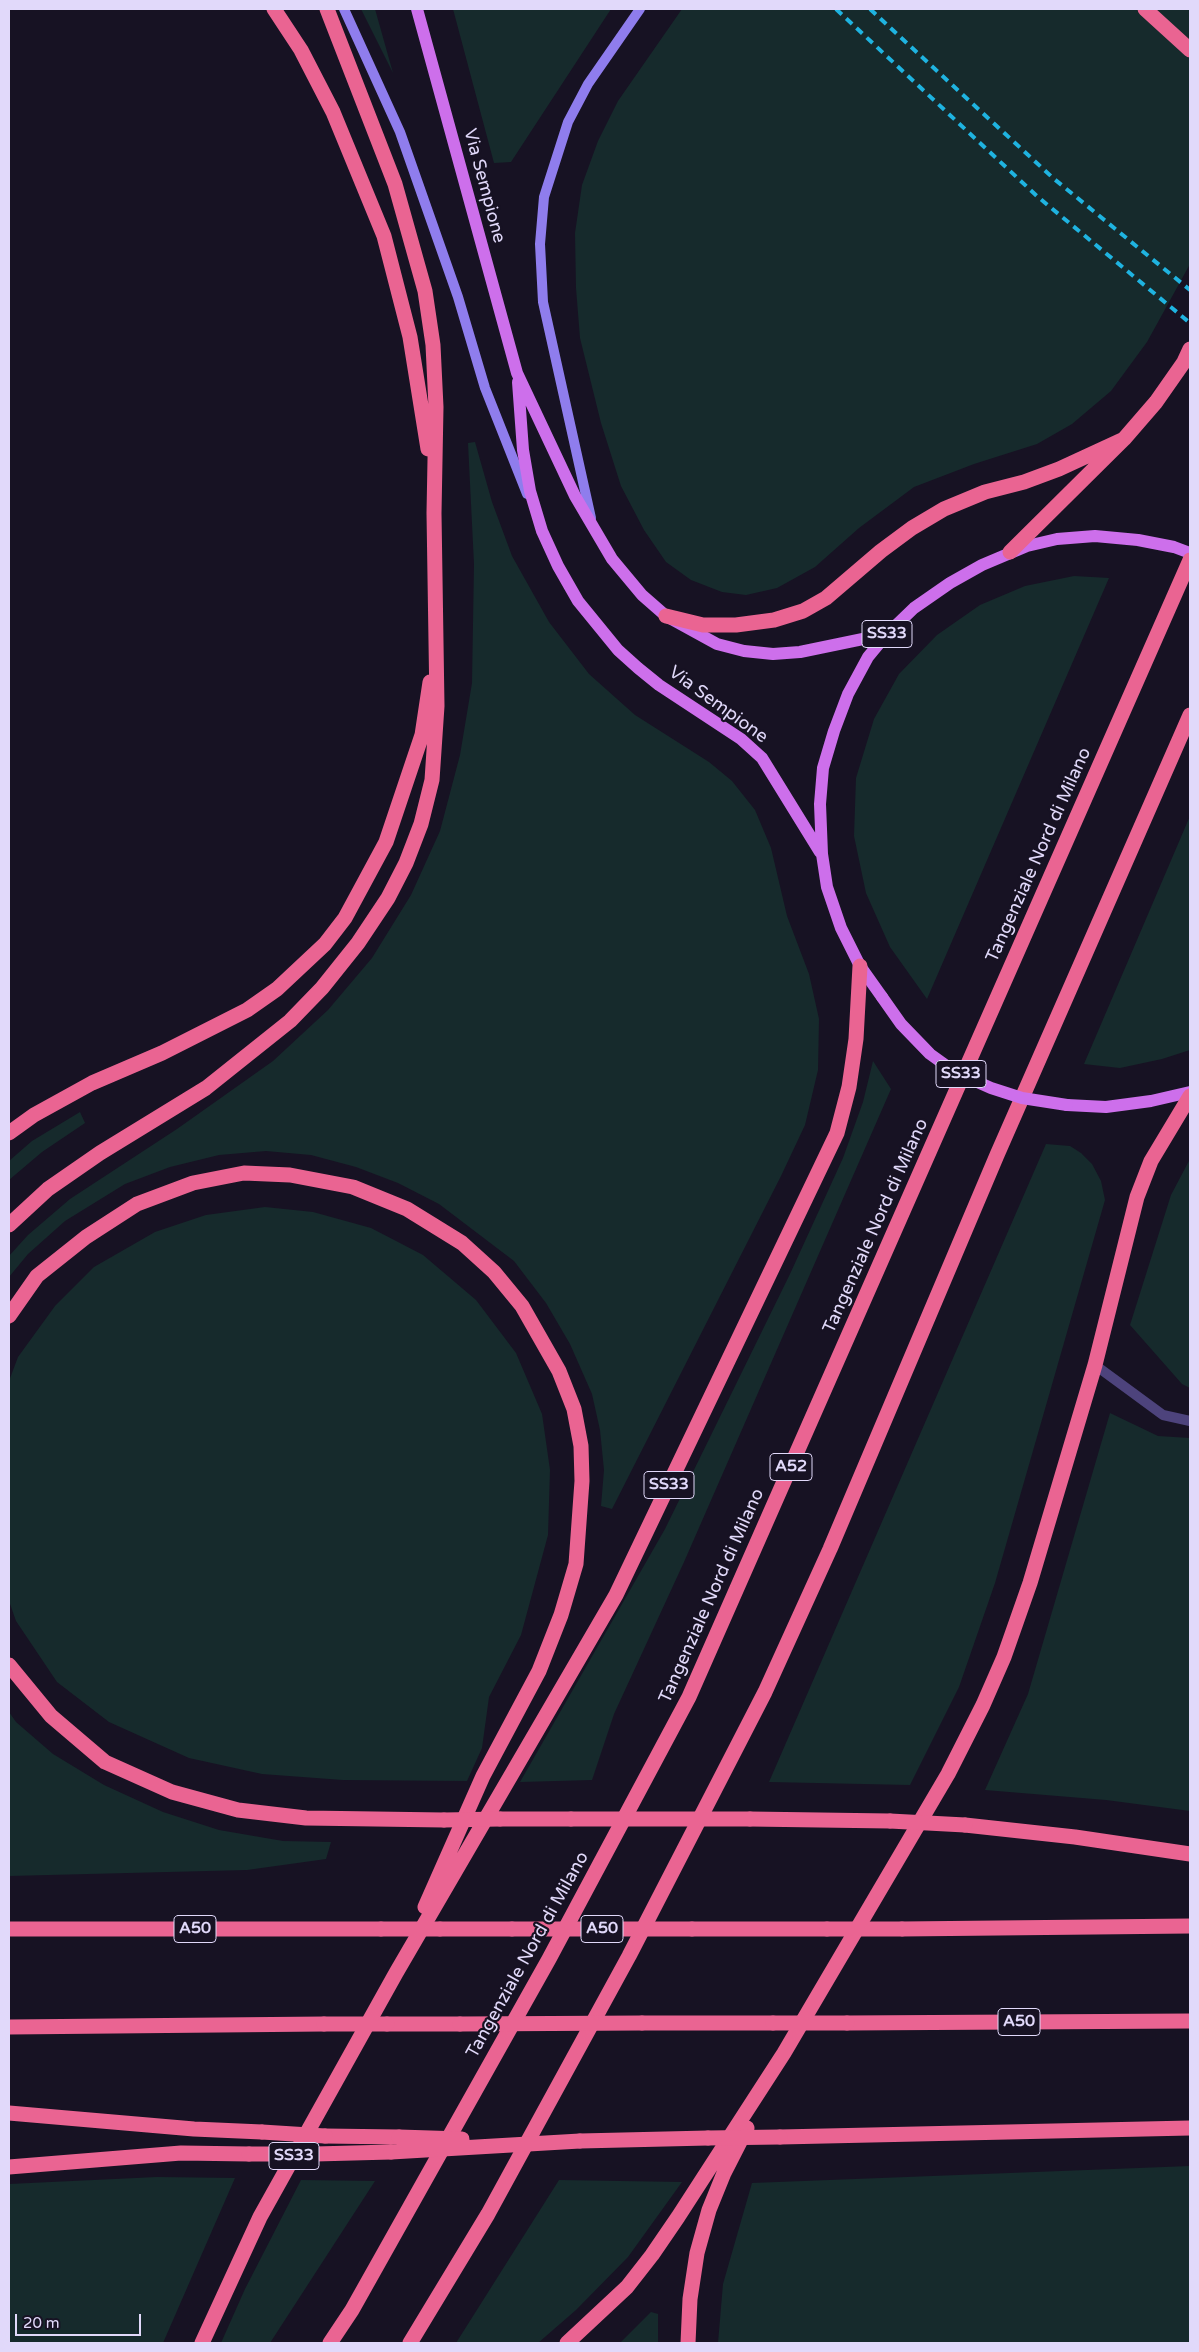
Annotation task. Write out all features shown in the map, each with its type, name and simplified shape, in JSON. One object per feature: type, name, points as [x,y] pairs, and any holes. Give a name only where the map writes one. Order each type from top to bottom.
[{"type":"highway","points":[[274,9],[301,50],[333,112],[384,236],[410,337],[428,452],[434,513]]},
{"type":"highway","points":[[9,1225],[48,1190],[100,1152],[206,1088],[290,1021],[322,988],[358,944],[388,898],[406,863],[421,824],[432,780],[435,748],[437,633],[434,513],[436,407],[433,345],[425,292],[395,184],[327,9]]},
{"type":"highway","points":[[1145,9],[1190,50]]},
{"type":"highway","points":[[1010,552],[1124,440],[1156,402],[1184,362],[1190,349]]},
{"type":"highway","points":[[666,616],[703,624],[736,625],[774,620],[803,611],[826,598],[912,528],[944,509],[985,492],[1024,482],[1059,469],[1124,440]]},
{"type":"highway","name":"Tangenziale Nord di Milano","points":[[330,2343],[352,2310],[549,1959],[689,1697],[1190,560]]},
{"type":"highway","points":[[9,1133],[34,1115],[92,1083],[162,1053],[247,1010],[277,988],[325,944],[345,918],[367,879],[386,842],[402,800],[422,735],[437,633]]},
{"type":"highway","points":[[410,2343],[488,2214],[620,1973],[765,1692],[830,1549],[997,1155],[1190,715]]},
{"type":"highway","name":"SS33","points":[[202,2343],[260,2217],[396,1973],[616,1594],[838,1133],[849,1088],[856,1039],[860,966]]},
{"type":"highway","points":[[567,2343],[627,2287],[652,2255],[784,2053],[948,1774],[983,1705],[1004,1657],[1030,1583],[1094,1365],[1137,1197],[1151,1161],[1190,1096]]},
{"type":"highway","points":[[9,1316],[37,1276],[86,1236],[137,1204],[193,1184],[244,1173],[290,1175],[353,1187],[407,1209],[433,1223],[462,1243],[494,1272],[522,1306],[541,1338],[559,1370],[574,1409],[581,1446],[582,1508],[576,1564],[561,1614],[539,1671],[482,1776],[396,1973]]},
{"type":"highway","points":[[9,1665],[50,1716],[105,1762],[172,1792],[238,1810],[306,1818],[890,1821],[965,1825],[1076,1836],[1190,1854]]},
{"type":"highway","name":"A50","points":[[9,1929],[902,1929],[1190,1926]]},
{"type":"highway","name":"A50","points":[[9,2027],[1190,2021]]},
{"type":"highway","points":[[688,2343],[690,2299],[697,2253],[709,2210],[724,2172],[784,2053]]},
{"type":"highway","points":[[9,2113],[194,2129],[399,2138],[580,2140],[1190,2128]]},
{"type":"highway","points":[[9,2166],[181,2154],[391,2152],[580,2140]]},
{"type":"main road","name":"Via Sempione","points":[[417,9],[517,372],[574,496],[592,522],[612,559],[642,595],[666,616],[717,644],[744,651],[773,654],[800,652],[887,634]]},
{"type":"main road","name":"Via Sempione","points":[[517,372],[524,458],[530,492],[542,531],[558,566],[578,601],[618,650],[659,685],[741,739],[762,758],[822,854]]},
{"type":"main road","name":"SS33","points":[[1190,553],[1174,547],[1138,540],[1095,536],[1057,539],[1010,552],[950,583],[914,608],[887,634],[868,657],[848,694],[834,730],[823,768],[820,804],[822,854],[828,887],[839,920],[860,966],[901,1024],[930,1054],[955,1072],[991,1088],[1022,1098],[1067,1105],[1106,1107],[1151,1102],[1190,1092]]},
{"type":"street","points":[[344,9],[400,132],[458,298],[485,388],[542,531]]},
{"type":"street","points":[[592,522],[544,302],[540,244],[544,197],[568,122],[588,84],[640,9]]},
{"type":"lane","points":[[1094,1365],[1163,1415],[1190,1421]]},
{"type":"green space","points":[[361,9],[375,9],[393,73]]},
{"type":"green space","points":[[453,9],[611,9],[511,162],[494,163]]},
{"type":"green space","points":[[682,9],[1190,9],[1190,264],[1147,342],[1111,391],[1072,424],[1037,444],[974,464],[914,487],[859,528],[815,567],[777,588],[746,595],[722,592],[691,580],[666,562],[644,530],[621,486],[601,423],[580,338],[576,288],[575,233],[582,185],[598,141],[618,101]]},
{"type":"green space","points":[[475,442],[492,502],[512,556],[549,622],[589,674],[635,715],[709,762],[732,781],[755,810],[771,848],[787,916],[809,974],[819,1019],[818,1070],[805,1125],[612,1509],[601,1506],[604,1470],[600,1430],[592,1394],[570,1344],[546,1303],[514,1261],[439,1204],[398,1183],[356,1167],[311,1155],[266,1151],[219,1155],[170,1167],[125,1184],[65,1221],[28,1254],[9,1277],[9,1256],[28,1235],[70,1199],[177,1129],[273,1061],[328,1010],[372,958],[411,895],[440,831],[460,755],[472,683],[474,564],[468,443]]},
{"type":"green space","points":[[1074,576],[1109,578],[927,999],[890,947],[866,893],[854,836],[856,778],[874,719],[899,674],[937,635],[980,605],[1025,586]]},
{"type":"green space","points":[[1190,816],[1190,1050],[1162,1059],[1120,1068],[1084,1064]]},
{"type":"green space","points":[[873,1061],[891,1089],[684,1562],[614,1714],[592,1780],[520,1782],[665,1529],[790,1274],[843,1158],[863,1102]]},
{"type":"green space","points":[[80,1112],[85,1123],[42,1152],[9,1180],[9,1161],[32,1141]]},
{"type":"green space","points":[[1046,1144],[1070,1146],[1081,1153],[1092,1164],[1101,1181],[1105,1200],[995,1583],[959,1687],[910,1785],[769,1782]]},
{"type":"green space","points":[[1190,1159],[1190,1388],[1182,1384],[1130,1325],[1171,1195]]},
{"type":"green space","points":[[265,1207],[313,1212],[371,1228],[423,1255],[476,1300],[516,1353],[542,1414],[550,1470],[548,1535],[521,1635],[489,1697],[482,1748],[467,1781],[343,1780],[262,1774],[189,1758],[109,1722],[57,1682],[16,1621],[9,1601],[9,1381],[18,1357],[55,1306],[94,1267],[155,1232],[206,1215]]},
{"type":"green space","points":[[1110,1413],[1158,1436],[1190,1438],[1190,1811],[1106,1800],[985,1790],[1028,1694]]},
{"type":"green space","points":[[9,1712],[16,1722],[53,1754],[104,1785],[163,1812],[219,1830],[283,1841],[331,1842],[326,1859],[247,1870],[9,1876]]},
{"type":"green space","points":[[1190,2166],[1190,2343],[718,2343],[723,2284],[752,2183]]},
{"type":"green space","points":[[157,2177],[235,2178],[163,2343],[9,2343],[9,2184]]},
{"type":"green space","points":[[301,2180],[375,2181],[270,2343],[221,2343],[245,2289]]},
{"type":"green space","points":[[559,2180],[682,2182],[628,2257],[576,2310],[538,2343],[456,2343]]},
{"type":"green space","points":[[651,2312],[658,2314],[658,2343],[620,2343]]},
{"type":"railway","points":[[836,9],[1038,197],[1190,323]]},
{"type":"railway","points":[[870,9],[1053,178],[1190,290]]}]
